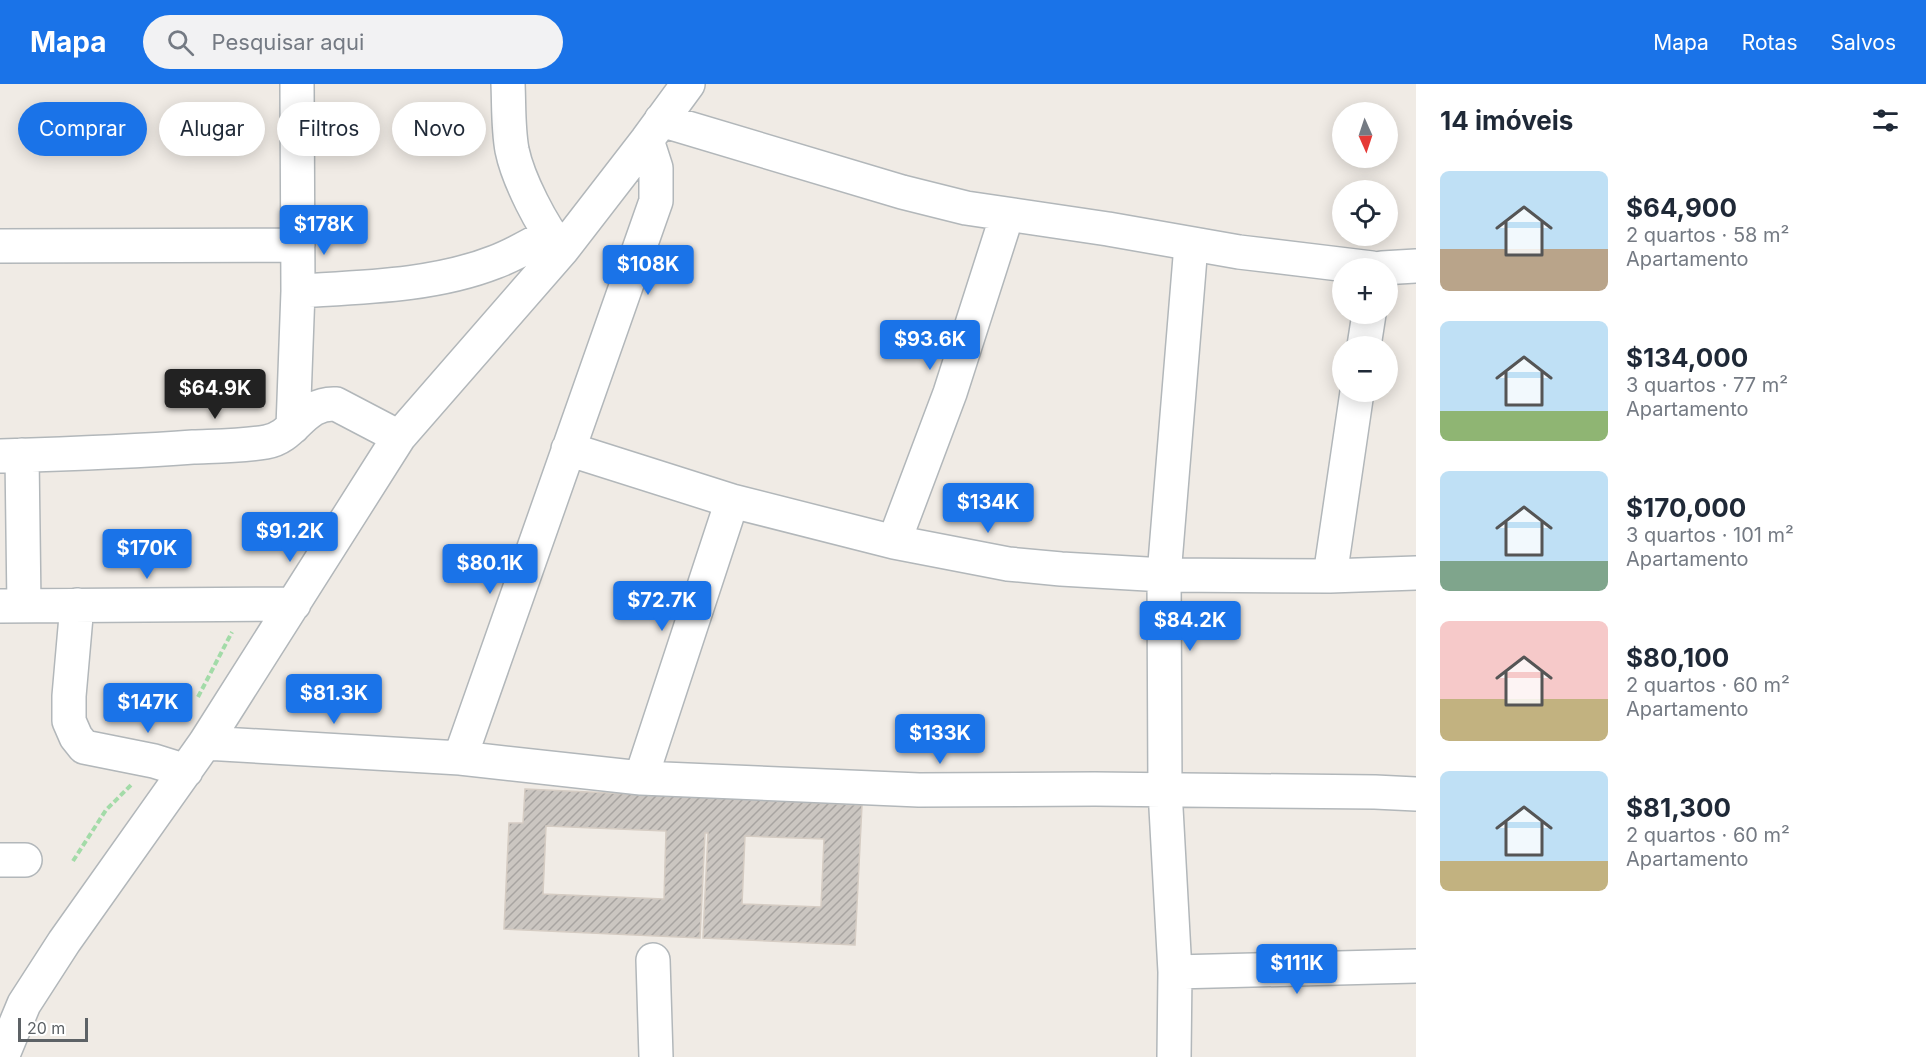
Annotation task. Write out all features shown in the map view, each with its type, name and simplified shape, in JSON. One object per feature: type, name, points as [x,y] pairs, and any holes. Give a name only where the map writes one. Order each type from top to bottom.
[{"type":"street","points":[[293,427],[298,291],[297,84]]},
{"type":"street","points":[[508,84],[509,132],[513,152],[530,196],[556,243]]},
{"type":"street","points":[[2,1057],[12,1000],[64,942],[186,771],[399,437],[556,243],[654,130],[688,84]]},
{"type":"street","points":[[654,130],[966,208],[1108,229],[1191,245],[1332,263]]},
{"type":"street","points":[[460,758],[656,201],[654,130]]},
{"type":"street","points":[[894,542],[950,393],[1007,215]]},
{"type":"street","points":[[298,291],[361,287],[448,276],[556,243]]},
{"type":"street","points":[[0,246],[298,245]]},
{"type":"street","points":[[1174,1057],[1175,972],[1165,790],[1164,575],[1191,245]]},
{"type":"street","points":[[1398,267],[1416,266]]},
{"type":"street","points":[[1330,576],[1356,402]]},
{"type":"street","points":[[294,604],[12,606],[11,455],[110,453],[258,443],[269,441],[293,427],[308,411],[325,404],[336,404],[399,437]]},
{"type":"street","points":[[568,449],[732,501],[894,542],[1008,564],[1164,575],[1330,576],[1416,573]]},
{"type":"street","points":[[641,778],[732,501]]},
{"type":"street","points":[[76,605],[69,696],[69,721],[76,737],[84,747],[154,761],[186,771]]},
{"type":"street","points":[[205,743],[460,758],[641,778],[919,790],[1165,790],[1416,794]]},
{"type":"street","points":[[653,960],[656,1057]]},
{"type":"street","points":[[1175,972],[1416,966]]},
{"type":"building","points":[[525,789],[862,805],[855,945],[703,938],[708,833],[705,833],[700,938],[504,929],[509,823],[523,823]],"holes":[[[546,826],[666,831],[664,899],[543,894]],[[745,836],[824,839],[821,907],[742,904]]]}]
